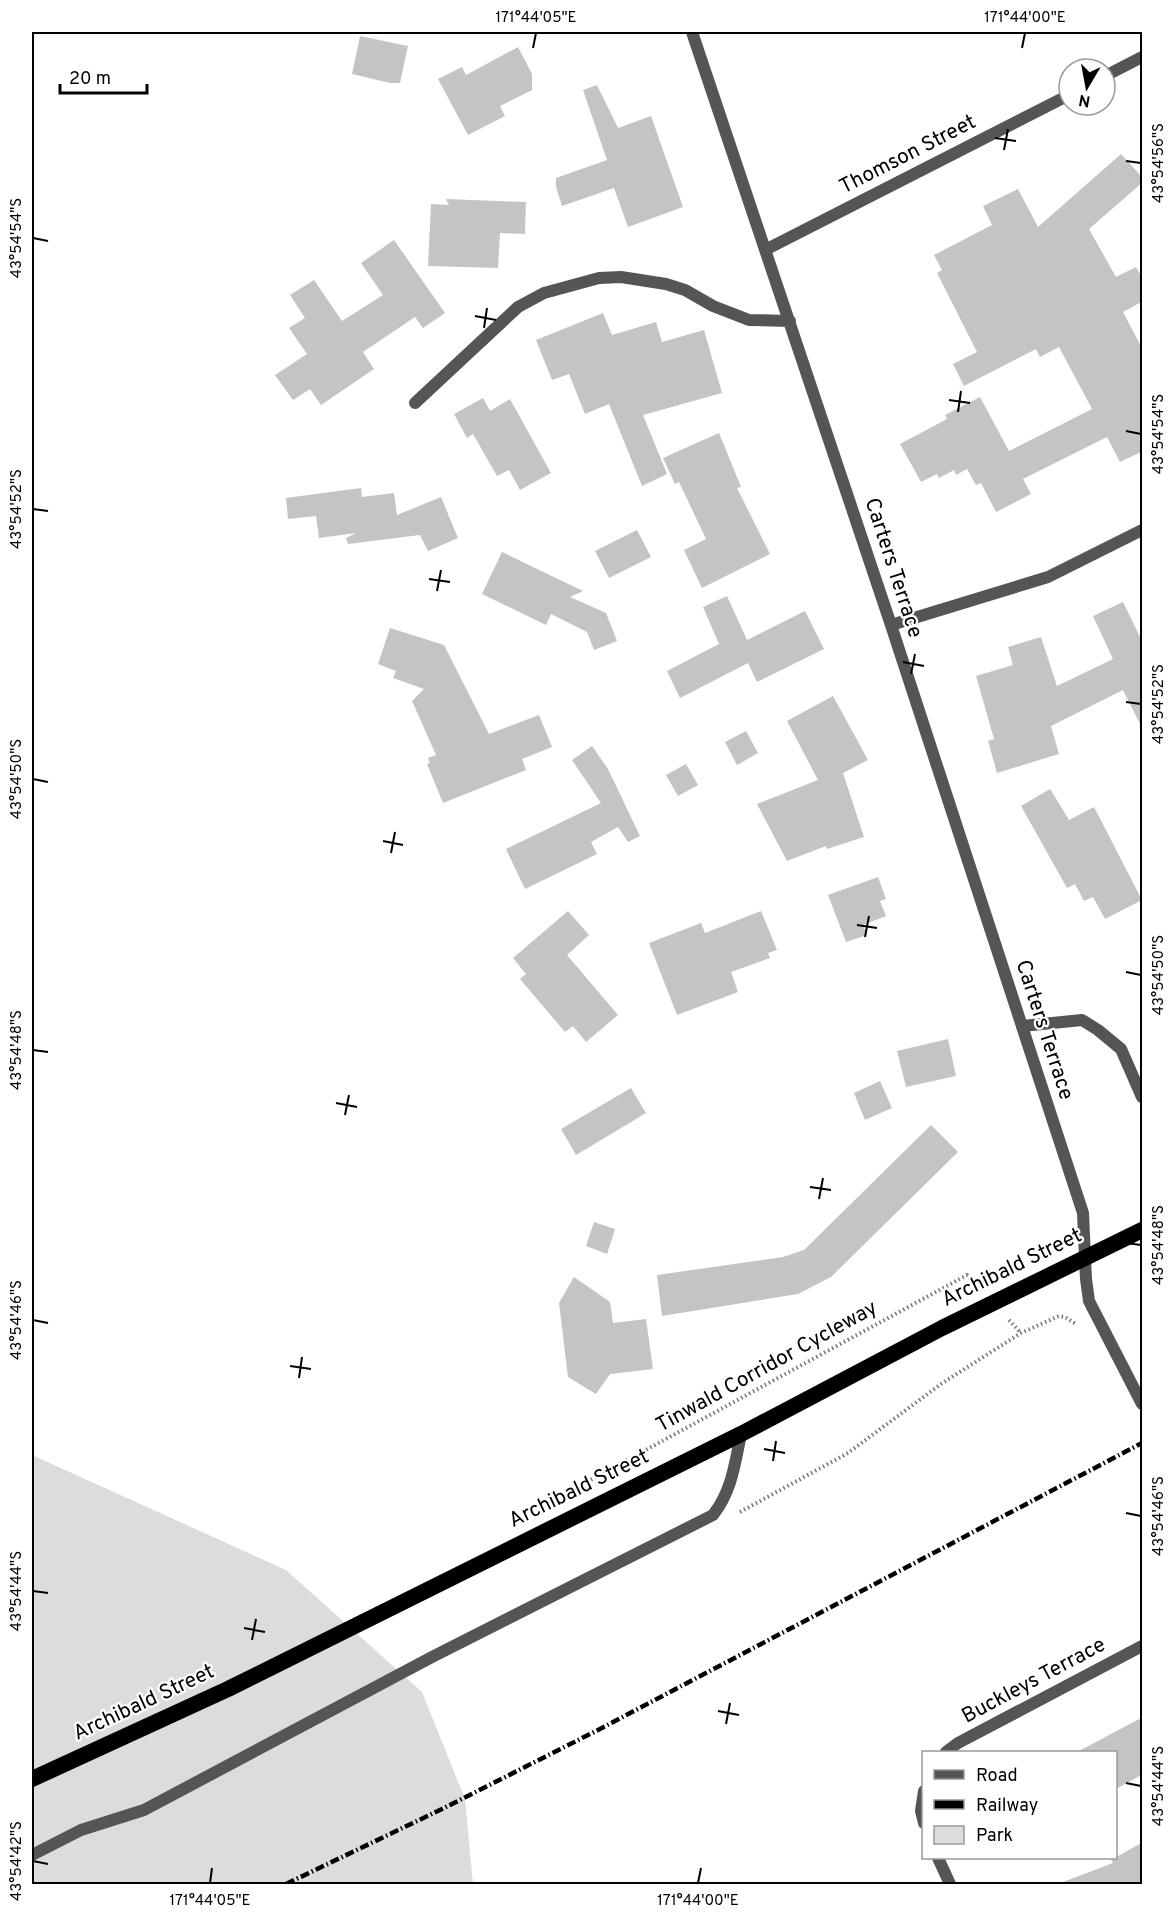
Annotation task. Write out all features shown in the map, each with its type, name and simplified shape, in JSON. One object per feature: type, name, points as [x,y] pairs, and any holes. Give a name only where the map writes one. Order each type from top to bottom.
[{"type":"highway","name":"Archibald Street","points":[[32,1779],[228,1689],[741,1434],[942,1328],[1143,1230]]},
{"type":"street","name":"Carters Terrace","points":[[693,32],[891,625],[1083,1213],[1089,1301],[1143,1404]]},
{"type":"street","points":[[1117,70],[1143,57]]},
{"type":"street","name":"Thomson Street","points":[[765,250],[1057,101]]},
{"type":"street","points":[[415,403],[518,307],[544,293],[599,278],[621,277],[666,284],[685,290],[713,306],[749,320],[790,321]]},
{"type":"street","points":[[891,625],[1048,578],[1143,530]]},
{"type":"street","points":[[1022,1026],[1082,1020],[1121,1049],[1143,1097]]},
{"type":"street","points":[[32,1855],[81,1830],[144,1810],[432,1657],[713,1515],[727,1493],[734,1473],[741,1434]]},
{"type":"street","name":"Buckleys Terrace","points":[[947,1751],[958,1743],[1143,1646]]},
{"type":"street","points":[[939,1859],[950,1884]]},
{"type":"path","name":"Tinwald Corridor Cycleway","points":[[579,1487],[967,1275]]},
{"type":"green space","points":[[32,1455],[286,1570],[422,1692],[465,1799],[473,1884],[32,1884]]},
{"type":"building","points":[[360,36],[408,46],[400,83],[390,83],[352,74]]},
{"type":"building","points":[[518,47],[532,74],[532,90],[500,106],[505,116],[468,135],[438,79],[462,67],[466,75]]},
{"type":"building","points":[[597,85],[618,128],[651,116],[683,207],[628,227],[614,188],[562,206],[556,187],[556,178],[607,160],[583,90]]},
{"type":"building","points":[[1121,154],[1143,178],[1143,182],[1089,229],[1116,277],[1136,267],[1143,279],[1143,301],[1123,312],[1143,350],[1143,451],[1120,462],[1107,437],[1023,479],[1031,494],[996,512],[981,483],[976,485],[967,469],[956,475],[954,470],[939,478],[937,474],[921,482],[900,444],[947,419],[945,415],[980,397],[1009,451],[1092,409],[1059,347],[1040,357],[1036,349],[964,386],[953,364],[977,352],[937,273],[942,270],[934,255],[992,225],[983,206],[1018,189],[1038,227]]},
{"type":"building","points":[[446,199],[526,202],[525,234],[500,233],[498,268],[428,266],[431,204],[449,205]]},
{"type":"building","points":[[394,240],[445,313],[423,328],[415,317],[363,352],[374,369],[321,405],[310,389],[293,400],[275,375],[307,354],[289,328],[305,318],[290,295],[314,280],[342,321],[383,295],[361,263]]},
{"type":"building","points":[[603,313],[612,335],[656,322],[662,342],[704,330],[722,393],[643,415],[667,474],[642,486],[609,404],[585,414],[569,374],[552,380],[536,340]]},
{"type":"building","points":[[483,398],[490,411],[510,399],[551,473],[520,490],[509,470],[497,476],[473,434],[467,438],[454,414]]},
{"type":"building","points":[[719,433],[741,487],[737,488],[770,554],[702,588],[684,550],[706,539],[679,482],[675,484],[663,458]]},
{"type":"building","points":[[361,488],[362,497],[394,493],[397,515],[441,497],[458,538],[428,551],[420,535],[348,544],[346,538],[356,533],[319,538],[316,516],[288,519],[286,498]]},
{"type":"building","points":[[637,530],[651,557],[609,578],[595,551]]},
{"type":"building","points":[[502,552],[583,591],[570,597],[606,613],[617,641],[594,650],[587,632],[551,614],[546,625],[482,594]]},
{"type":"building","points":[[727,596],[747,640],[805,611],[824,649],[757,682],[748,663],[680,698],[667,671],[719,644],[703,607]]},
{"type":"building","points":[[1123,602],[1143,643],[1143,730],[1123,690],[1051,726],[1059,754],[997,773],[988,741],[994,739],[976,676],[1013,665],[1008,647],[1041,637],[1057,686],[1113,659],[1093,616]]},
{"type":"building","points":[[390,628],[444,645],[489,734],[539,715],[552,747],[522,759],[526,770],[443,803],[427,764],[430,763],[428,758],[436,755],[412,701],[424,689],[393,678],[396,671],[378,664]]},
{"type":"building","points":[[833,696],[868,760],[843,773],[864,837],[827,849],[826,846],[787,861],[757,804],[818,780],[787,721]]},
{"type":"building","points":[[746,731],[758,753],[737,765],[725,742]]},
{"type":"building","points":[[592,746],[608,769],[640,836],[628,842],[618,827],[591,842],[597,854],[525,889],[506,849],[601,803],[572,760]]},
{"type":"building","points":[[686,764],[698,785],[678,796],[666,775]]},
{"type":"building","points":[[1050,789],[1069,820],[1094,807],[1142,900],[1105,919],[1093,897],[1084,901],[1075,884],[1067,888],[1021,806]]},
{"type":"building","points":[[878,877],[886,899],[880,901],[886,916],[863,925],[867,935],[846,942],[828,895]]},
{"type":"building","points":[[568,911],[589,935],[567,955],[618,1015],[586,1042],[573,1026],[565,1032],[520,979],[526,974],[513,958]]},
{"type":"building","points":[[761,911],[777,950],[768,953],[770,958],[731,972],[738,992],[677,1015],[649,943],[701,923],[705,933]]},
{"type":"building","points":[[948,1039],[956,1076],[906,1087],[897,1051]]},
{"type":"building","points":[[880,1081],[892,1108],[865,1120],[854,1093]]},
{"type":"building","points":[[631,1088],[646,1113],[576,1155],[561,1129]]},
{"type":"building","points":[[931,1125],[958,1152],[831,1277],[798,1294],[662,1316],[657,1275],[783,1257],[804,1250]]},
{"type":"building","points":[[594,1222],[615,1229],[607,1254],[586,1246]]},
{"type":"building","points":[[574,1277],[610,1302],[613,1323],[646,1319],[653,1369],[610,1374],[596,1394],[568,1377],[559,1303]]},
{"type":"building","points":[[1143,1717],[1143,1774],[1117,1788],[1117,1751],[1079,1751]]},
{"type":"building","points":[[1143,1842],[1143,1884],[1063,1884],[1063,1882],[1113,1863],[1111,1860],[1117,1859],[1117,1857]]},
{"type":"railway","points":[[286,1884],[598,1730],[1142,1443]]}]
